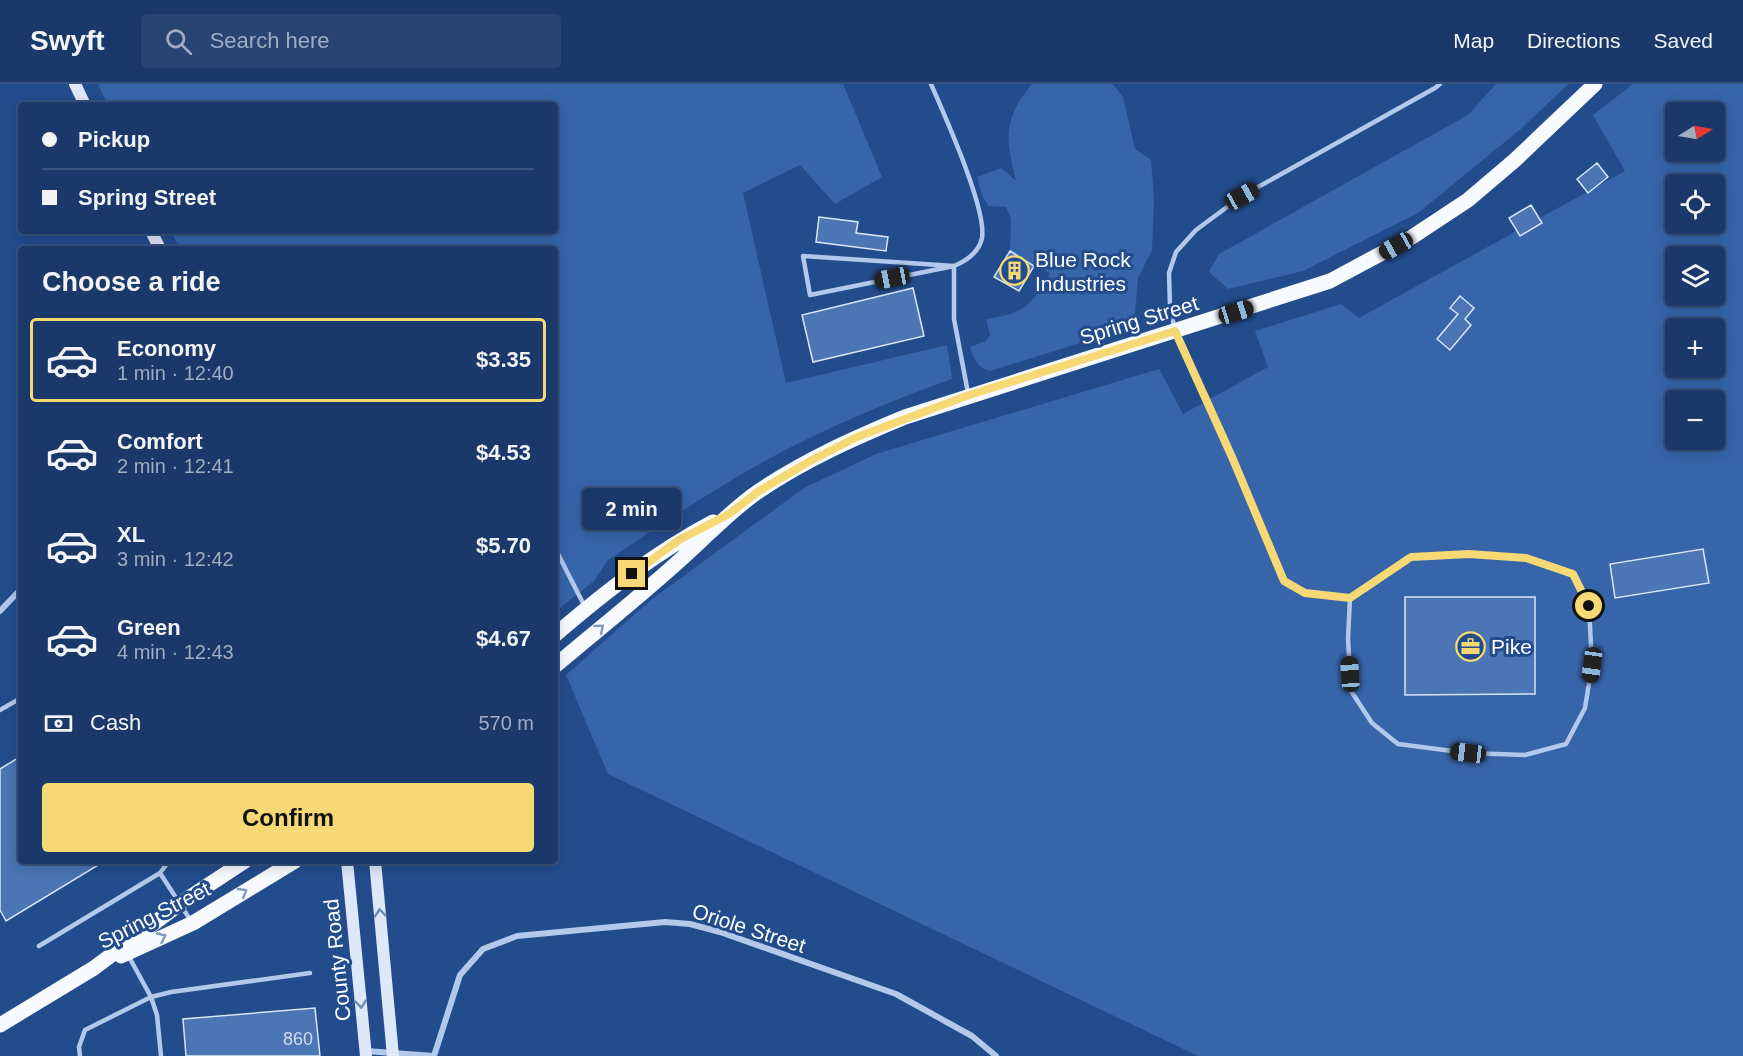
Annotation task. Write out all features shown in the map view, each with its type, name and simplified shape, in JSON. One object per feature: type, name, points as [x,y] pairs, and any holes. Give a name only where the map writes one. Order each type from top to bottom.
[{"type":"main road","points":[[75,84],[84,102]]},
{"type":"main road","name":"Spring Street","points":[[558,663],[690,552],[729,514],[759,491],[812,460],[857,437],[969,395],[1330,281],[1412,237],[1468,200],[1515,160],[1595,84]]},
{"type":"main road","name":"Spring Street","points":[[558,632],[679,540],[729,514]]},
{"type":"main road","name":"Spring Street","points":[[0,1025],[94,968],[181,903],[240,864]]},
{"type":"main road","name":"Spring Street","points":[[94,968],[193,923],[290,864]]},
{"type":"main road","name":"County Road","points":[[347,864],[366,1054]]},
{"type":"main road","points":[[375,864],[392,1054]]},
{"type":"street","points":[[0,611],[18,592]]},
{"type":"street","name":"Oriole Street","points":[[434,1056],[460,975],[483,949],[517,936],[665,922],[690,924],[720,932],[896,994],[972,1036],[996,1056]]},
{"type":"street","points":[[366,1054],[434,1056]]},
{"type":"lane","points":[[931,84],[953,134],[975,199],[982,238],[972,256],[954,266],[810,295],[803,256],[954,266]]},
{"type":"lane","points":[[1350,598],[1348,639],[1352,691],[1371,723],[1398,744],[1468,753],[1525,755],[1566,744],[1586,708],[1592,665],[1589,606],[1573,574],[1526,558],[1469,554],[1411,557],[1350,598],[1305,593],[1284,581],[1232,457],[1175,331],[1170,307],[1169,273],[1176,252],[1196,230],[1242,196],[1440,84]]},
{"type":"lane","points":[[954,266],[954,319],[969,395]]},
{"type":"lane","points":[[558,554],[586,609]]},
{"type":"lane","points":[[0,710],[18,700]]},
{"type":"lane","points":[[39,946],[160,873],[167,864]]},
{"type":"lane","points":[[160,873],[193,923]]},
{"type":"lane","points":[[127,953],[151,997],[157,1015],[161,1056]]},
{"type":"lane","points":[[80,1056],[79,1047],[85,1030],[151,997],[171,992],[310,973]]},
{"type":"shaded area","points":[[98,84],[843,84],[882,177],[835,204],[800,165],[743,193],[786,383],[947,345],[952,379],[847,420],[747,471],[607,561],[594,581],[558,610],[558,246],[178,246],[172,234],[558,234],[558,102],[107,102]]},
{"type":"shaded area","points":[[1032,84],[1113,84],[1123,97],[1135,149],[1151,160],[1154,200],[1152,250],[1138,278],[1134,326],[990,371],[982,368],[977,362],[970,347],[986,341],[990,335],[986,319],[1018,311],[1032,301],[1050,273],[1010,251],[1011,219],[1006,207],[989,206],[982,196],[977,177],[1001,168],[1016,181],[1010,153],[1009,130],[1015,108]]},
{"type":"shaded area","points":[[1496,84],[1568,84],[1522,128],[1418,213],[1303,271],[1228,289],[1209,272],[1219,254],[1468,115]]},
{"type":"shaded area","points":[[1633,84],[1743,84],[1743,1056],[1198,1056],[608,774],[566,675],[652,599],[804,488],[876,454],[1159,369],[1183,414],[1268,367],[1255,331],[1341,304],[1359,318],[1625,171],[1593,115]]},
{"type":"building","points":[[1597,163],[1608,177],[1588,193],[1577,179]]},
{"type":"building","points":[[1531,205],[1542,223],[1520,236],[1509,218]]},
{"type":"building","points":[[819,217],[858,222],[856,233],[888,237],[886,251],[816,242]]},
{"type":"building","name":"Blue Rock Industries","points":[[1010,251],[1034,266],[1019,291],[994,277]]},
{"type":"building","points":[[913,288],[924,336],[813,362],[802,315]]},
{"type":"building","points":[[1460,296],[1474,308],[1465,319],[1471,325],[1450,350],[1437,339],[1458,314],[1450,308]]},
{"type":"building","points":[[1703,549],[1709,583],[1615,598],[1610,564]]},
{"type":"building","name":"Pike","points":[[1405,597],[1535,597],[1535,694],[1405,695]]},
{"type":"building","points":[[18,758],[18,864],[100,864],[6,921],[0,910],[0,769]]},
{"type":"building","points":[[315,1008],[320,1056],[186,1056],[183,1019]]},
{"type":"place","name":"Blue Rock Industries","points":[[1014,271]]},
{"type":"place","name":"Pike","points":[[1470,646]]},
{"type":"route","points":[[632,574],[679,540],[729,514],[759,491],[857,437],[905,417],[969,395],[1175,331],[1232,457],[1284,581],[1305,593],[1350,598],[1411,557],[1469,554],[1526,558],[1573,574],[1589,606]]}]
